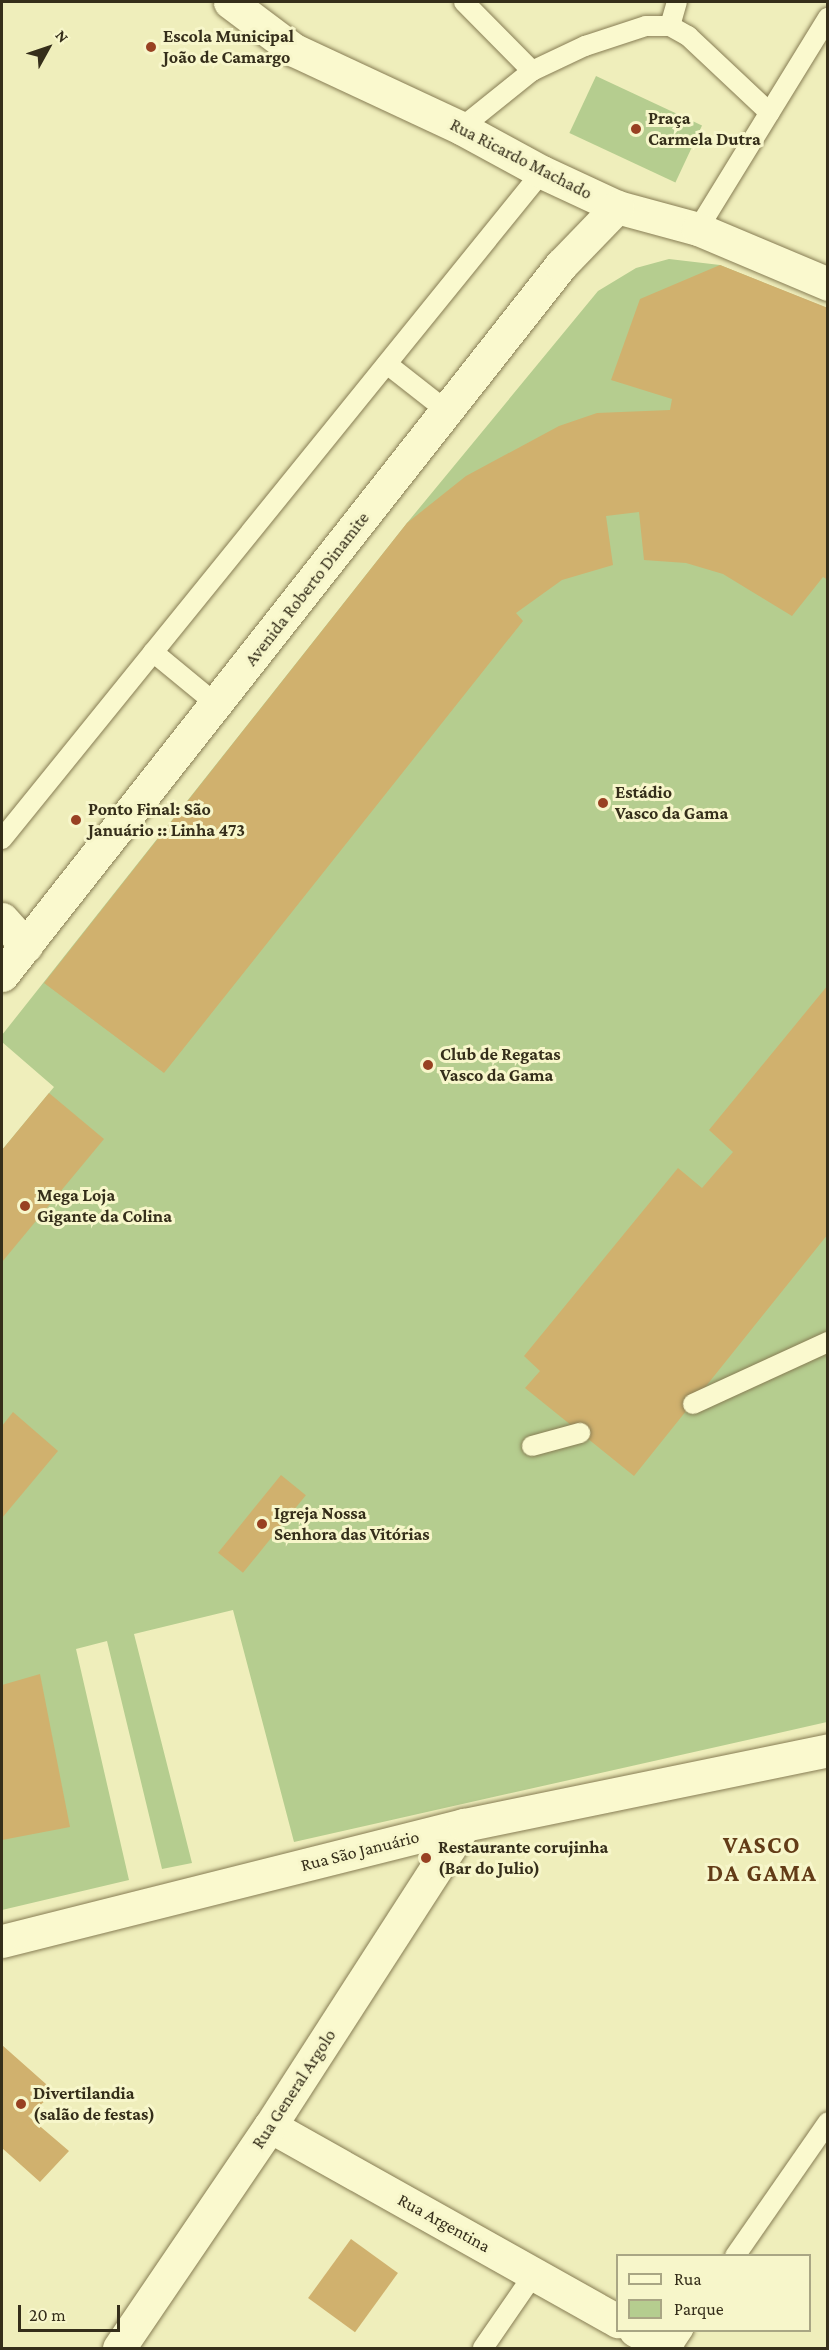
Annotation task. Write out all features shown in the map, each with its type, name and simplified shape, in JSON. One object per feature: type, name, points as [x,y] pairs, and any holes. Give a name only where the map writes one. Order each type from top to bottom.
[{"type":"street","name":"Rua Ricardo Machado","points":[[230,2],[294,50],[461,128],[542,172],[617,207],[698,229],[828,284]]},
{"type":"street","name":"Avenida Roberto Dinamite","points":[[2,975],[561,265],[617,207]]},
{"type":"street","points":[[2,919],[26,946]]},
{"type":"street","name":"Rua São Januário","points":[[2,1941],[464,1826],[828,1750]]},
{"type":"street","name":"Rua General Argolo","points":[[119,2349],[270,2126],[464,1826]]},
{"type":"street","name":"Rua Argentina","points":[[270,2126],[616,2320]]},
{"type":"street","points":[[637,2332],[669,2349]]},
{"type":"lane","points":[[464,2],[532,71]]},
{"type":"lane","points":[[670,26],[676,2]]},
{"type":"lane","points":[[698,229],[828,18]]},
{"type":"lane","points":[[461,128],[532,71],[585,46],[646,26],[670,26],[711,56],[770,113]]},
{"type":"lane","points":[[2,839],[542,172]]},
{"type":"lane","points":[[387,364],[447,411]]},
{"type":"lane","points":[[153,652],[216,704]]},
{"type":"lane","points":[[693,1404],[828,1342]]},
{"type":"lane","points":[[532,1446],[580,1433]]},
{"type":"lane","points":[[736,2254],[828,2121]]},
{"type":"lane","points":[[483,2349],[534,2274]]},
{"type":"lane","points":[[669,2349],[682,2332]]},
{"type":"green space","name":"Praça Carmela Dutra","points":[[596,76],[702,125],[675,183],[569,133]]},
{"type":"green space","name":"Club de Regatas Vasco da Gama","points":[[669,259],[720,265],[827,308],[827,1722],[294,1842],[233,1610],[134,1634],[192,1863],[162,1869],[107,1641],[76,1649],[129,1880],[2,1910],[2,1150],[54,1087],[2,1042],[2,1035],[407,523],[598,291],[636,268]]},
{"type":"building","points":[[720,265],[828,308],[828,580],[823,577],[792,616],[723,574],[686,563],[644,560],[639,512],[606,516],[613,565],[562,580],[516,613],[523,621],[164,1073],[44,983],[407,523],[466,476],[559,426],[597,413],[670,410],[672,399],[611,380],[640,299]]},
{"type":"building","points":[[828,985],[828,1234],[634,1476],[525,1388],[540,1371],[524,1356],[678,1168],[702,1188],[733,1152],[709,1130]]},
{"type":"building","name":"Mega Loja Gigante da Colina","points":[[49,1093],[104,1139],[2,1262],[2,1150]]},
{"type":"building","points":[[13,1412],[58,1451],[2,1518],[2,1426]]},
{"type":"building","name":"Igreja Nossa Senhora das Vitórias","points":[[281,1475],[306,1495],[243,1573],[218,1553]]},
{"type":"building","points":[[40,1674],[70,1827],[2,1840],[2,1685]]},
{"type":"building","name":"Divertilandia (salão de festas)","points":[[2,2045],[55,2092],[28,2116],[69,2151],[40,2182],[2,2148]]},
{"type":"building","points":[[351,2239],[398,2273],[355,2332],[308,2298]]},
{"type":"place","name":"Escola Municipal João de Camargo","points":[[151,47]]},
{"type":"place","name":"Praça Carmela Dutra","points":[[636,129]]},
{"type":"place","name":"Estádio Vasco da Gama","points":[[603,803]]},
{"type":"place","name":"Ponto Final: São Januário :: Linha 473","points":[[76,820]]},
{"type":"place","name":"Club de Regatas Vasco da Gama","points":[[428,1065]]},
{"type":"place","name":"Mega Loja Gigante da Colina","points":[[25,1206]]},
{"type":"place","name":"Igreja Nossa Senhora das Vitórias","points":[[262,1524]]},
{"type":"place","name":"Restaurante corujinha (Bar do Julio)","points":[[426,1858]]},
{"type":"place","name":"Divertilandia (salão de festas)","points":[[21,2104]]},
{"type":"district","name":"VASCO DA GAMA","points":[[762,1859]]}]
